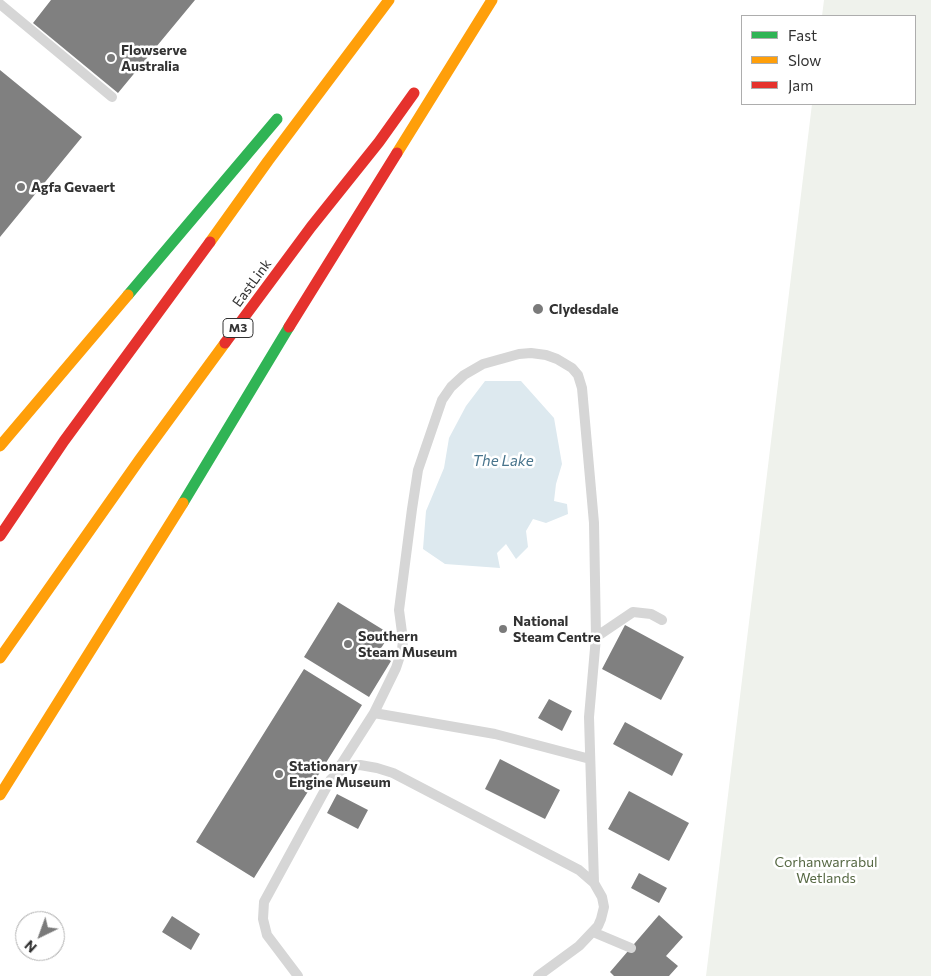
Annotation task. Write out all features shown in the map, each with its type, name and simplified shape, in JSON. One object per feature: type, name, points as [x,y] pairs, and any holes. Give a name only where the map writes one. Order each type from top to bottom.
[{"type":"highway","points":[[363,15],[376,0]]},
{"type":"highway","points":[[0,536],[64,441],[268,161],[389,0]]},
{"type":"highway","points":[[0,796],[162,538],[274,351],[492,0]]},
{"type":"highway","name":"EastLink","points":[[0,658],[146,451],[306,235],[379,142],[423,80]]},
{"type":"highway","points":[[0,446],[282,113]]},
{"type":"lane","points":[[0,4],[112,97]]},
{"type":"lane","points":[[298,976],[267,936],[262,919],[263,910],[267,896],[331,779],[374,713],[396,668],[402,650],[403,640],[399,610],[418,470],[442,400],[451,387],[464,375],[483,364],[518,354],[546,355],[572,368],[578,375],[584,397],[594,524],[596,637],[589,717],[594,883]]},
{"type":"lane","points":[[596,637],[633,612],[651,614],[662,620]]},
{"type":"lane","points":[[374,713],[495,734],[590,759]]},
{"type":"lane","points":[[331,779],[350,766],[368,766],[393,773],[579,870],[594,883],[602,897],[604,907],[601,919],[593,932],[579,946],[538,976]]},
{"type":"lane","points":[[593,932],[631,948]]},
{"type":"green space","name":"Corhanwarrabul Wetlands","points":[[824,0],[931,0],[931,976],[706,976],[812,105],[916,105],[916,15],[822,15]]},
{"type":"water","name":"The Lake","points":[[485,381],[521,381],[554,418],[562,464],[556,484],[554,501],[567,504],[568,514],[546,523],[533,519],[526,531],[528,547],[516,559],[506,544],[497,553],[500,568],[445,564],[423,549],[426,511],[444,468],[449,438],[466,406]]},
{"type":"building","name":"Flowserve Australia","points":[[51,0],[195,0],[118,93],[33,23]]},
{"type":"building","name":"Agfa Gevaert","points":[[0,70],[82,137],[0,237]]},
{"type":"building","name":"Southern Steam Museum","points":[[338,602],[390,634],[378,653],[391,661],[369,697],[304,657]]},
{"type":"building","points":[[625,625],[684,657],[661,700],[602,669]]},
{"type":"building","name":"Stationary Engine Museum","points":[[304,669],[362,705],[254,878],[196,842]]},
{"type":"building","points":[[549,699],[572,711],[562,731],[538,718]]},
{"type":"building","points":[[625,722],[683,754],[672,776],[613,744]]},
{"type":"building","points":[[500,759],[560,790],[545,819],[485,789]]},
{"type":"building","points":[[629,791],[689,823],[669,861],[608,829]]},
{"type":"building","points":[[337,794],[368,810],[358,829],[327,813]]},
{"type":"building","points":[[639,873],[667,888],[659,903],[631,888]]},
{"type":"building","points":[[659,915],[683,937],[666,956],[678,966],[669,976],[614,976],[610,972]]},
{"type":"building","points":[[172,916],[200,934],[191,950],[162,932]]},
{"type":"traffic: fast","points":[[128,295],[277,119]]},
{"type":"traffic: fast","points":[[183,503],[289,327]]},
{"type":"traffic: slow","points":[[210,242],[268,161],[389,0]]},
{"type":"traffic: slow","points":[[397,153],[492,0]]},
{"type":"traffic: slow","points":[[0,446],[128,295]]},
{"type":"traffic: slow","points":[[0,658],[140,459],[225,343]]},
{"type":"traffic: slow","points":[[0,795],[183,503]]},
{"type":"traffic: jam","points":[[225,343],[311,227],[379,142],[414,93]]},
{"type":"traffic: jam","points":[[289,327],[397,153]]},
{"type":"traffic: jam","points":[[0,536],[64,441],[210,242]]},
{"type":"place","name":"Flowserve Australia","points":[[111,58]]},
{"type":"place","name":"Agfa Gevaert","points":[[21,187]]},
{"type":"place","name":"Clydesdale","points":[[538,309]]},
{"type":"place","name":"National Steam Centre","points":[[503,629]]},
{"type":"place","name":"Southern Steam Museum","points":[[348,644]]},
{"type":"place","name":"Stationary Engine Museum","points":[[279,774]]}]
